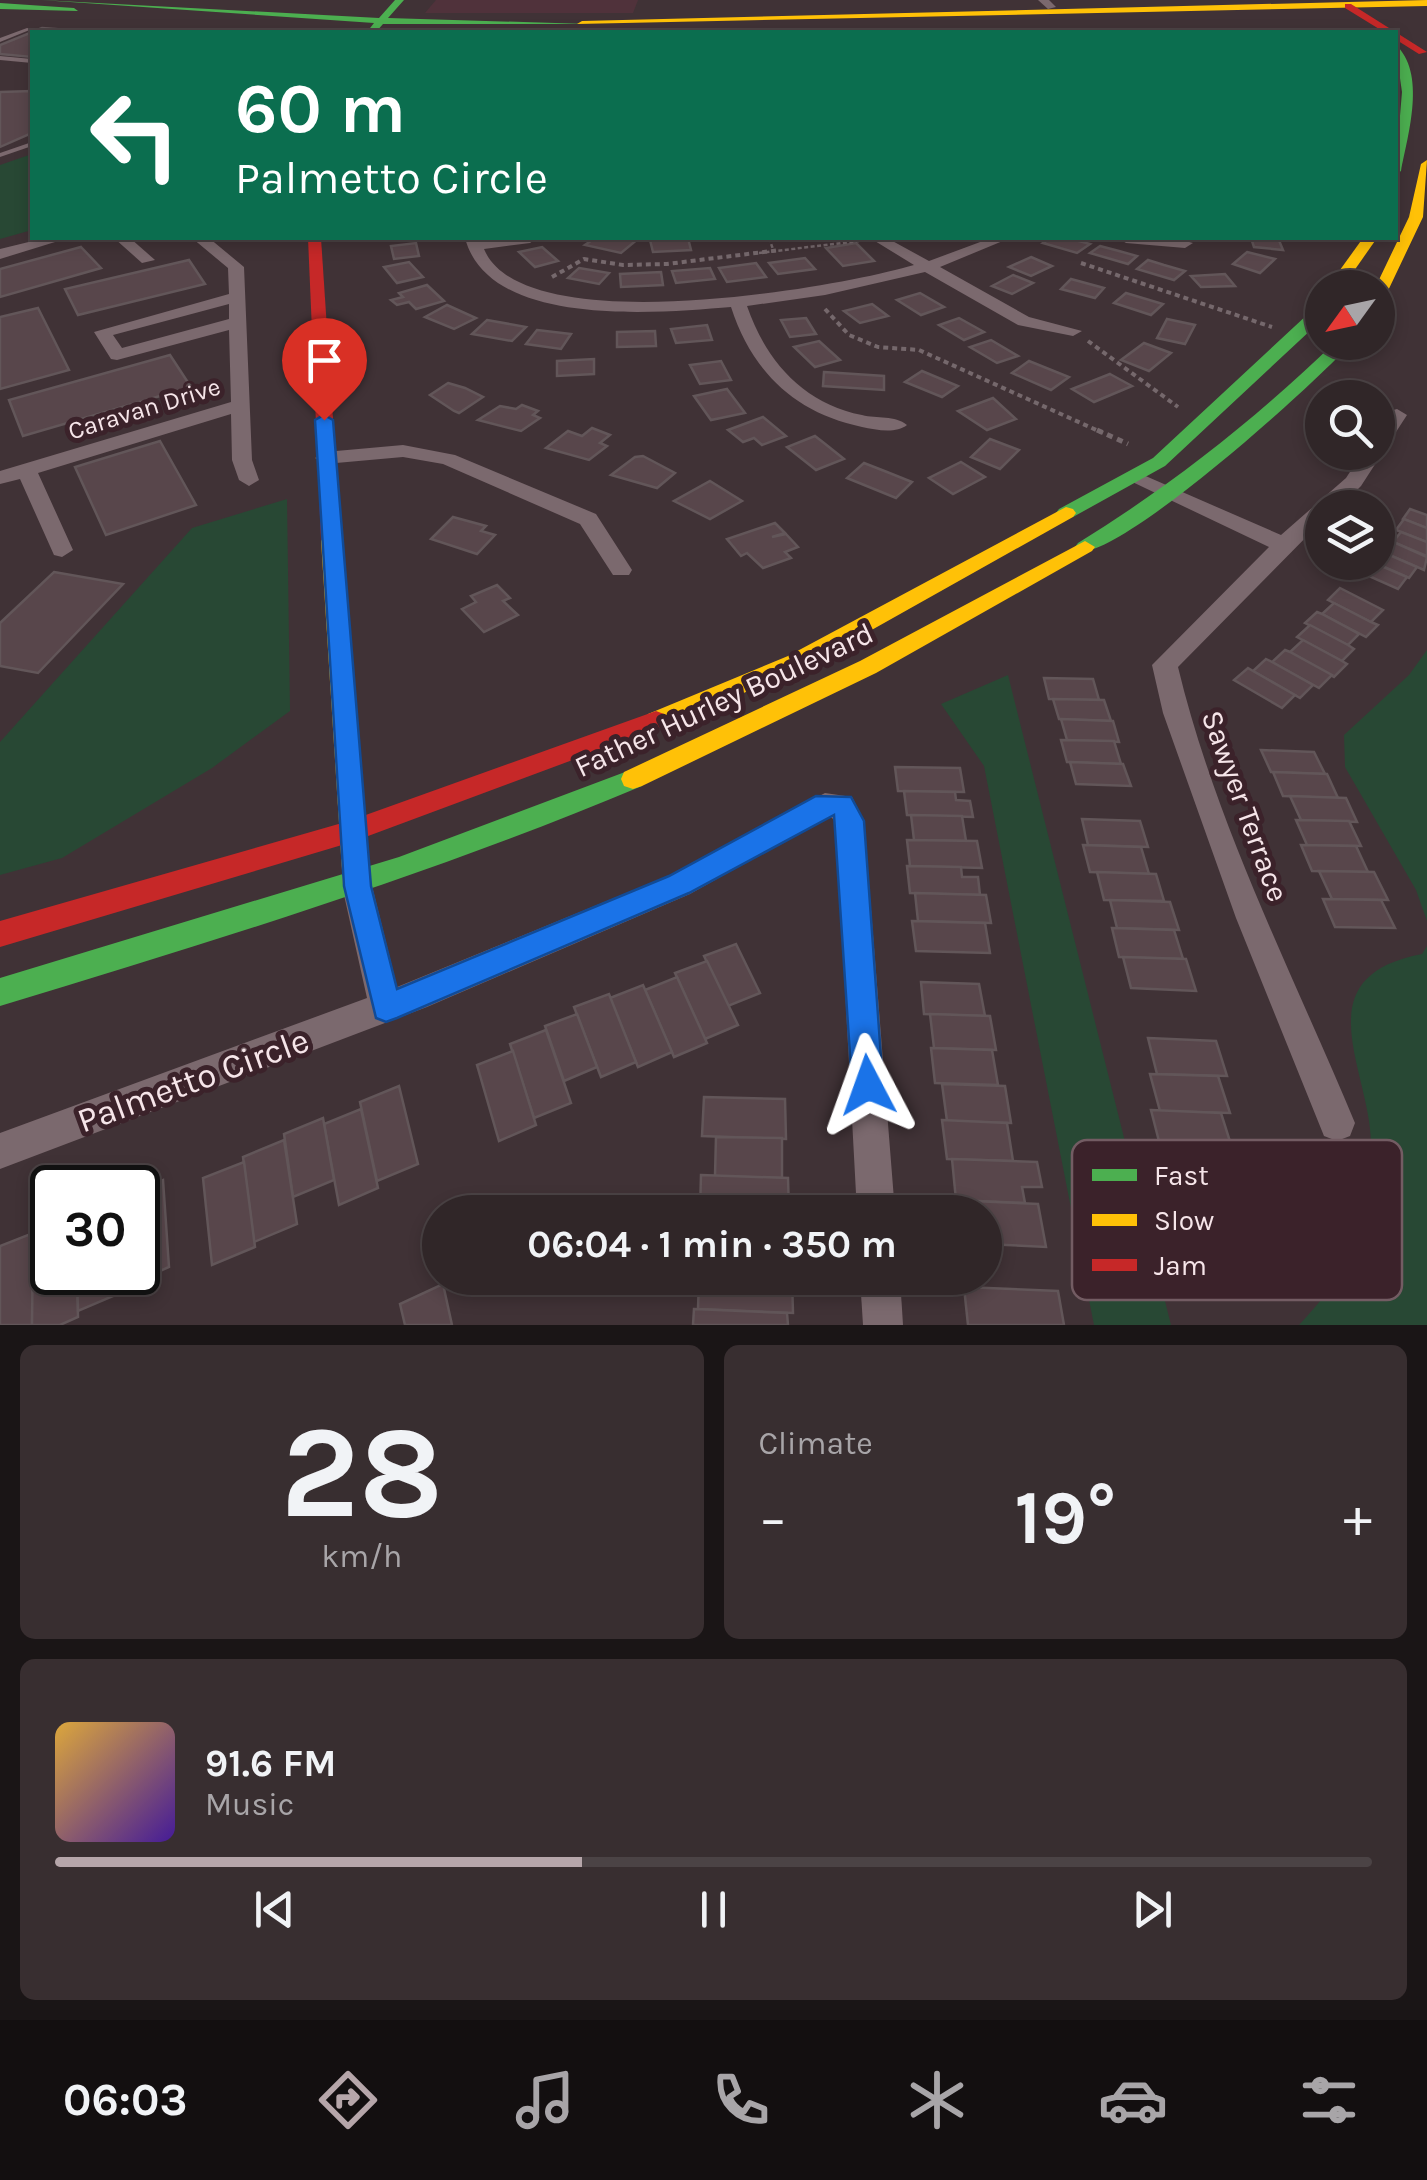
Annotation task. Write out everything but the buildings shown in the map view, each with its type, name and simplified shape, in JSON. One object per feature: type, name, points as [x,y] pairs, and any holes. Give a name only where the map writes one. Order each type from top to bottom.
[{"type":"main road","points":[[46,0],[376,28],[1349,15],[1427,3]]},
{"type":"main road","points":[[376,28],[400,0]]},
{"type":"main road","points":[[0,5],[446,30]]},
{"type":"main road","points":[[880,30],[1427,13]]},
{"type":"main road","points":[[1349,15],[1378,30]]},
{"type":"main road","points":[[1398,41],[1427,56]]},
{"type":"main road","points":[[1398,51],[1405,59],[1408,115],[1398,159]]},
{"type":"main road","points":[[1390,270],[1413,217],[1427,164]]},
{"type":"main road","points":[[314,240],[325,458],[358,886]]},
{"type":"main road","points":[[1347,270],[1369,240]]},
{"type":"main road","name":"Father Hurley Boulevard","points":[[0,934],[352,831],[609,740],[796,662],[1134,478],[1192,434],[1305,329]]},
{"type":"main road","name":"Father Hurley Boulevard","points":[[0,992],[358,886],[652,773],[786,710],[985,605],[1174,494],[1301,387],[1327,360]]},
{"type":"street","points":[[0,254],[52,240]]},
{"type":"street","points":[[124,240],[147,260]]},
{"type":"street","name":"Caravan Drive","points":[[0,478],[240,405],[236,267],[202,240]]},
{"type":"street","points":[[502,240],[474,242],[480,261],[497,278],[555,300],[624,308],[737,301],[928,269],[998,240]]},
{"type":"street","points":[[876,240],[1024,321],[1073,330]]},
{"type":"street","points":[[1146,240],[1185,244]]},
{"type":"street","points":[[237,297],[103,332],[117,356],[238,322]]},
{"type":"street","points":[[737,301],[761,355],[803,399],[838,419],[898,426]]},
{"type":"street","points":[[240,405],[242,460],[249,480]]},
{"type":"street","points":[[325,458],[403,451],[448,459],[588,519],[621,570]]},
{"type":"street","points":[[26,470],[62,550]]},
{"type":"street","name":"Sawyer Terrace","points":[[1345,490],[1362,470]]},
{"type":"street","points":[[1134,478],[1284,545]]},
{"type":"street","name":"Sawyer Terrace","points":[[1305,526],[1164,665],[1176,713],[1251,918],[1337,1123]]},
{"type":"street","name":"Palmetto Circle","points":[[0,1151],[386,1008],[679,885],[825,804],[842,805],[850,821],[875,1195]]},
{"type":"street","points":[[358,886],[386,1008]]},
{"type":"street","points":[[881,1295],[883,1325]]},
{"type":"lane","points":[[0,5],[9,0]]},
{"type":"lane","points":[[0,40],[29,29]]},
{"type":"lane","points":[[0,58],[30,62]]},
{"type":"lane","points":[[0,155],[30,145]]},
{"type":"path","points":[[770,240],[774,252]]},
{"type":"path","points":[[540,284],[584,259],[643,265],[858,240]]},
{"type":"path","points":[[1081,263],[1272,326]]},
{"type":"path","points":[[819,303],[848,334],[878,347],[919,350],[1128,444]]},
{"type":"path","points":[[1073,330],[1178,407]]},
{"type":"shaded area","points":[[436,0],[638,0],[633,13],[425,13]]},
{"type":"green space","points":[[30,155],[30,231],[0,239],[0,165]]},
{"type":"green space","points":[[287,499],[290,711],[212,768],[62,858],[0,875],[0,742],[192,528]]},
{"type":"green space","points":[[1427,650],[1427,921],[1416,890],[1345,767],[1344,735],[1409,675]]},
{"type":"green space","points":[[1008,675],[1125,1140],[1072,1140],[1072,1213],[984,766],[941,704]]},
{"type":"green space","points":[[1427,946],[1427,1325],[1299,1325],[1320,1300],[1402,1300],[1402,1140],[1371,1140],[1351,1029],[1353,1004],[1363,983],[1385,966],[1422,954]]},
{"type":"green space","points":[[1089,1300],[1165,1300],[1171,1325],[1094,1325]]},
{"type":"traffic: fast","points":[[45,0],[383,21],[582,24]]},
{"type":"traffic: fast","points":[[373,30],[400,0]]},
{"type":"traffic: fast","points":[[0,6],[74,11]]},
{"type":"traffic: fast","points":[[1398,53],[1408,92],[1398,157]]},
{"type":"traffic: fast","points":[[1066,513],[1159,462],[1305,328]]},
{"type":"traffic: fast","points":[[1085,547],[1221,453],[1325,360]]},
{"type":"traffic: fast","points":[[0,992],[399,869],[633,779]]},
{"type":"traffic: slow","points":[[582,24],[1427,3]]},
{"type":"traffic: slow","points":[[1391,270],[1416,217],[1427,164]]},
{"type":"traffic: slow","points":[[1347,270],[1369,240]]},
{"type":"traffic: slow","points":[[656,720],[796,662],[1066,513]]},
{"type":"traffic: slow","points":[[331,540],[357,886]]},
{"type":"traffic: slow","points":[[633,779],[868,667],[1085,547]]},
{"type":"traffic: jam","points":[[1348,6],[1387,30]]},
{"type":"traffic: jam","points":[[1398,37],[1422,52]]},
{"type":"traffic: jam","points":[[314,240],[331,540]]},
{"type":"traffic: jam","points":[[0,934],[352,831],[656,720]]},
{"type":"route","points":[[324,420],[352,831],[358,886],[386,1008],[679,885],[825,804],[842,805],[850,821],[868,1085]]}]
